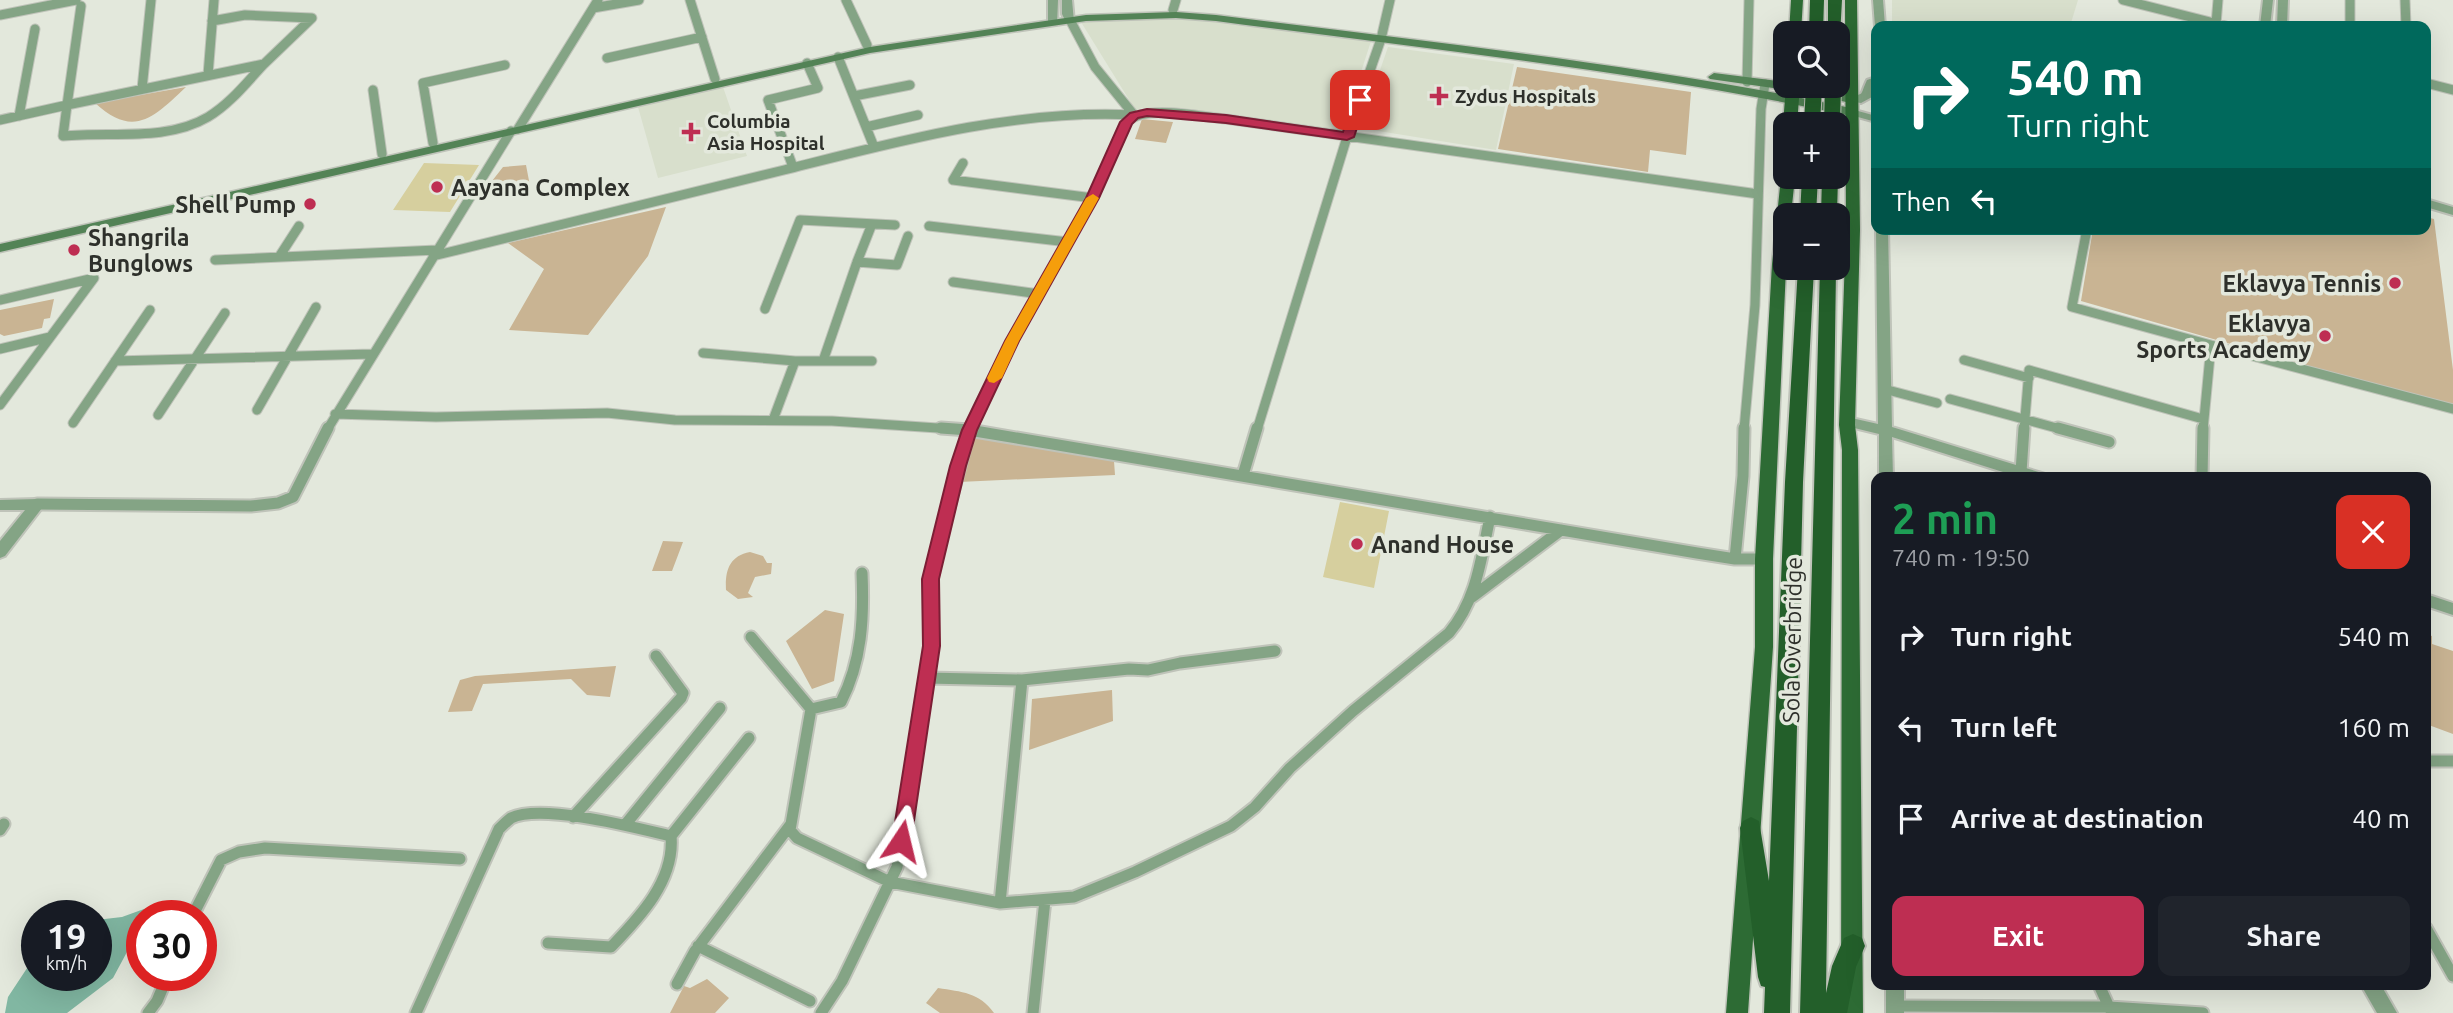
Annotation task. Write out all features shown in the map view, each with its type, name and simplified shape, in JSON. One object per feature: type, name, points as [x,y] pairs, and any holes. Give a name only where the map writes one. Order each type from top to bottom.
[{"type":"highway","points":[[1816,21],[1817,0]]},
{"type":"highway","points":[[1835,0],[1835,21]]},
{"type":"highway","name":"Sola Overbridge","points":[[1777,1007],[1794,482],[1805,280]]},
{"type":"highway","name":"Sola Overbridge","points":[[1813,1013],[1817,923],[1828,280]]},
{"type":"highway","points":[[1751,828],[1769,971],[1777,1007]]},
{"type":"highway","points":[[1834,1013],[1844,966],[1853,946]]},
{"type":"main road","points":[[1796,21],[1797,0]]},
{"type":"main road","points":[[1851,0],[1853,230],[1847,426],[1850,450],[1852,1013]]},
{"type":"main road","points":[[0,248],[807,63],[1052,20],[1069,8],[1175,5],[1549,61],[1773,90]]},
{"type":"main road","points":[[1069,8],[1216,18],[1382,36],[1747,82],[1765,90]]},
{"type":"main road","points":[[0,240],[382,154],[517,128],[715,79],[867,46],[1052,20]]},
{"type":"main road","points":[[1822,98],[1851,106]]},
{"type":"main road","points":[[1737,1013],[1764,647],[1764,559],[1779,264],[1787,189]]},
{"type":"street","points":[[142,89],[151,0]]},
{"type":"street","points":[[208,75],[214,0]]},
{"type":"street","points":[[0,505],[251,506],[278,503],[293,497],[335,414],[598,0]]},
{"type":"street","points":[[593,8],[639,0]]},
{"type":"street","points":[[690,0],[715,79]]},
{"type":"street","points":[[846,0],[867,46]]},
{"type":"street","points":[[1243,475],[1347,137],[1382,36],[1390,0]]},
{"type":"street","points":[[1747,82],[1749,0]]},
{"type":"street","points":[[1878,0],[1880,21]]},
{"type":"street","points":[[2123,0],[2204,21]]},
{"type":"street","points":[[2216,21],[2218,0]]},
{"type":"street","points":[[2266,21],[2268,0]]},
{"type":"street","points":[[2282,21],[2283,0]]},
{"type":"street","points":[[2350,0],[2350,21]]},
{"type":"street","points":[[2405,0],[2406,21]]},
{"type":"street","points":[[1052,1],[1052,20]]},
{"type":"street","points":[[0,15],[79,3],[63,136],[88,132],[166,132],[208,117],[312,18],[245,15],[212,21]]},
{"type":"street","points":[[1069,8],[1094,67],[1134,115]]},
{"type":"street","points":[[19,116],[34,29]]},
{"type":"street","points":[[607,58],[702,37]]},
{"type":"street","points":[[838,57],[874,147]]},
{"type":"street","points":[[793,167],[768,100],[818,88],[807,63]]},
{"type":"street","points":[[0,120],[264,64]]},
{"type":"street","points":[[433,143],[423,83],[505,65]]},
{"type":"street","points":[[1851,106],[1868,95],[1871,82]]},
{"type":"street","points":[[2431,84],[2453,90]]},
{"type":"street","points":[[854,96],[910,85]]},
{"type":"street","points":[[373,90],[382,154]]},
{"type":"street","points":[[1735,559],[1755,305],[1761,109],[1765,90]]},
{"type":"street","points":[[1851,106],[1871,116]]},
{"type":"street","points":[[215,260],[435,253],[963,128],[1037,117],[1095,113],[1147,113],[1226,119],[1758,194]]},
{"type":"street","points":[[866,127],[918,115]]},
{"type":"street","points":[[821,1013],[842,981],[897,867],[931,646],[930,579],[970,430],[1012,341],[1093,198],[1127,122],[1134,115]]},
{"type":"street","points":[[963,163],[953,180],[1093,198]]},
{"type":"street","points":[[2431,207],[2453,213]]},
{"type":"street","points":[[765,309],[800,220],[895,225]]},
{"type":"street","points":[[823,361],[872,224]]},
{"type":"street","points":[[279,257],[299,226]]},
{"type":"street","points":[[929,226],[1068,242]]},
{"type":"street","points":[[1882,235],[1886,472]]},
{"type":"street","points":[[2086,235],[2072,307],[2453,409]]},
{"type":"street","points":[[857,262],[897,265],[908,236]]},
{"type":"street","points":[[0,300],[94,278],[0,405]]},
{"type":"street","points":[[953,282],[1039,293]]},
{"type":"street","points":[[257,410],[316,307]]},
{"type":"street","points":[[73,423],[150,310]]},
{"type":"street","points":[[158,415],[225,313]]},
{"type":"street","points":[[0,349],[50,337]]},
{"type":"street","points":[[2202,472],[2203,419],[2211,345]]},
{"type":"street","points":[[703,353],[795,360],[872,361]]},
{"type":"street","points":[[115,361],[372,354]]},
{"type":"street","points":[[773,419],[795,360]]},
{"type":"street","points":[[1964,360],[2029,378]]},
{"type":"street","points":[[2017,472],[2026,418],[2029,370],[2203,419]]},
{"type":"street","points":[[1884,389],[1937,403]]},
{"type":"street","points":[[1950,399],[2109,442]]},
{"type":"street","points":[[335,414],[436,417],[607,413],[675,420],[773,419],[970,430],[1735,559],[1764,559]]},
{"type":"street","points":[[1847,426],[2007,472]]},
{"type":"street","points":[[0,552],[37,505]]},
{"type":"street","points":[[751,637],[811,709],[790,830],[797,838],[890,882],[1000,903],[1074,897],[1231,826],[1255,807],[1290,768],[1353,711],[1449,633],[1461,621],[1472,597],[1490,517]]},
{"type":"street","points":[[1472,597],[1561,530]]},
{"type":"street","points":[[811,709],[841,702],[853,680],[865,607],[862,573]]},
{"type":"street","points":[[2431,602],[2453,609]]},
{"type":"street","points":[[2431,610],[2453,617]]},
{"type":"street","points":[[927,678],[1022,680],[1129,669],[1148,670],[1180,663],[1275,651]]},
{"type":"street","points":[[573,817],[681,698],[683,693],[656,656]]},
{"type":"street","points":[[1000,903],[1022,680]]},
{"type":"street","points":[[625,825],[720,708]]},
{"type":"street","points":[[548,943],[611,947],[622,936],[668,872],[673,855],[671,836],[750,738]]},
{"type":"street","points":[[2431,761],[2453,761]]},
{"type":"street","points":[[415,1013],[499,829],[512,818],[524,815],[573,817],[671,836]]},
{"type":"street","points":[[677,984],[698,946],[791,824]]},
{"type":"street","points":[[200,900],[221,860],[239,852],[265,848],[460,859]]},
{"type":"street","points":[[1033,1013],[1032,999],[1045,900]]},
{"type":"street","points":[[2431,937],[2453,976]]},
{"type":"street","points":[[698,946],[810,1001]]},
{"type":"street","points":[[1895,990],[1895,1009],[2203,1013]]},
{"type":"street","points":[[2101,990],[2111,1010]]},
{"type":"street","points":[[2373,990],[2388,1013]]},
{"type":"street","points":[[148,1013],[161,991]]},
{"type":"shaded area","points":[[1892,0],[2078,0],[2072,21],[1892,21]]},
{"type":"shaded area","points":[[1177,17],[1371,41],[1342,131],[1235,116],[1142,108],[1136,111],[1081,22]]},
{"type":"shaded area","name":"Zydus Hospitals","points":[[1388,47],[1514,64],[1496,150],[1360,128]]},
{"type":"shaded area","points":[[1517,67],[1691,92],[1686,155],[1650,150],[1648,172],[1498,149]]},
{"type":"shaded area","points":[[186,87],[153,115],[132,122],[109,114],[95,103]]},
{"type":"shaded area","name":"Columbia Asia Hospital","points":[[723,87],[747,156],[658,178],[638,107]]},
{"type":"shaded area","points":[[1142,119],[1173,122],[1166,143],[1135,139]]},
{"type":"shaded area","points":[[526,165],[530,186],[480,199],[494,186],[492,181],[503,167]]},
{"type":"shaded area","points":[[666,207],[648,256],[588,335],[509,330],[544,269],[508,243]]},
{"type":"shaded area","name":"Eklavya Sports Academy","points":[[2431,218],[2434,219],[2453,370],[2453,408],[2081,301],[2092,235],[2431,235]]},
{"type":"shaded area","points":[[54,299],[50,318],[44,319],[42,328],[4,336],[0,334],[0,310]]},
{"type":"shaded area","points":[[971,436],[1114,461],[1115,475],[959,482]]},
{"type":"shaded area","points":[[663,541],[683,542],[672,571],[652,571]]},
{"type":"shaded area","points":[[750,552],[763,556],[767,563],[772,563],[771,574],[755,577],[748,593],[753,597],[738,599],[726,590],[726,577],[733,561]]},
{"type":"shaded area","points":[[825,610],[844,614],[834,681],[812,689],[786,641]]},
{"type":"shaded area","points":[[2431,636],[2432,644],[2453,651],[2453,734],[2431,726]]},
{"type":"shaded area","points":[[616,666],[610,697],[587,695],[571,679],[483,684],[472,711],[448,712],[460,680],[475,676]]},
{"type":"shaded area","points":[[1112,690],[1113,721],[1029,750],[1032,699]]},
{"type":"shaded area","points":[[126,916],[126,954],[112,979],[112,918]]},
{"type":"shaded area","points":[[21,977],[21,991],[96,991],[67,1013],[5,1013],[8,997]]},
{"type":"shaded area","points":[[707,979],[729,998],[715,1013],[670,1013],[684,986],[690,988]]},
{"type":"shaded area","points":[[938,988],[976,997],[994,1013],[940,1013],[926,1003]]},
{"type":"building","name":"Aayana Complex","points":[[424,163],[479,165],[450,212],[393,210]]},
{"type":"building","name":"Anand House","points":[[1340,502],[1389,511],[1374,588],[1323,577]]},
{"type":"slow traffic","points":[[994,378],[1093,198]]},
{"type":"place","name":"Zydus Hospitals","points":[[1439,96]]},
{"type":"place","name":"Columbia Asia Hospital","points":[[691,132]]},
{"type":"place","name":"Aayana Complex","points":[[437,187]]},
{"type":"place","name":"Shell Pump","points":[[310,204]]},
{"type":"place","name":"Shangrila Bunglows","points":[[74,250]]},
{"type":"place","name":"Eklavya Tennis","points":[[2395,283]]},
{"type":"place","name":"Eklavya Sports Academy","points":[[2325,336]]},
{"type":"place","name":"Anand House","points":[[1357,544]]},
{"type":"route","points":[[901,841],[931,646],[930,579],[958,466],[970,430],[1012,341],[1093,198],[1127,122],[1134,115],[1147,113],[1226,119],[1347,137],[1360,100]]}]
